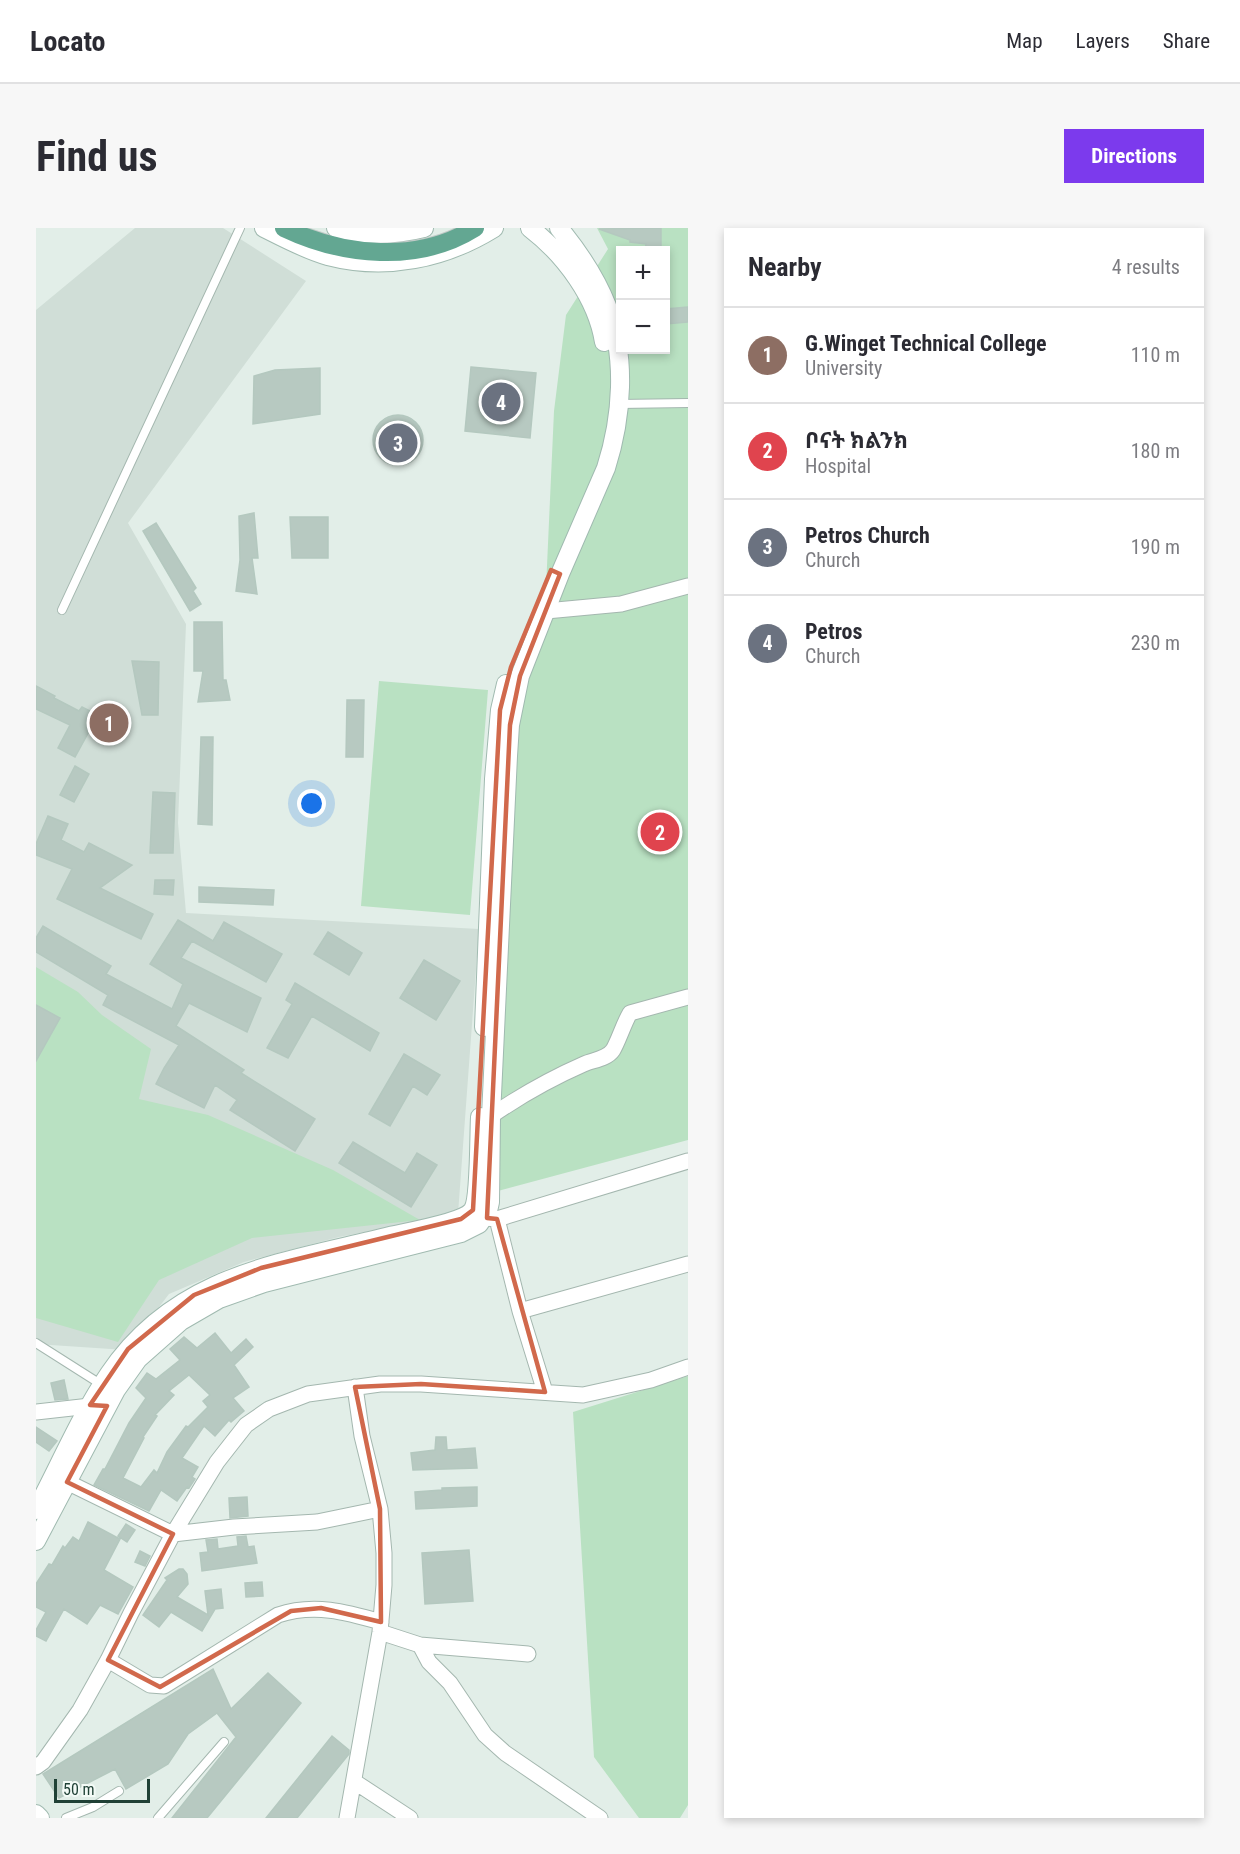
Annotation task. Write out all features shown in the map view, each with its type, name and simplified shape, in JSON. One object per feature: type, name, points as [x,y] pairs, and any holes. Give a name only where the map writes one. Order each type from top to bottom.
[{"type":"main road","points":[[264,228],[328,256],[383,262],[428,257],[452,250],[494,228]]},
{"type":"main road","points":[[284,228],[304,238],[346,249],[390,252],[408,251],[441,244],[475,228]]},
{"type":"main road","points":[[299,228],[342,242],[406,244],[423,241],[459,228]]},
{"type":"main road","points":[[336,228],[365,233],[386,233],[424,228]]},
{"type":"main road","points":[[36,1541],[67,1482],[98,1405],[102,1385],[128,1349],[151,1326],[179,1305],[211,1287],[261,1268],[460,1219],[473,1210],[477,1195],[494,779],[500,710],[511,667],[606,468],[620,404],[619,363],[607,307],[576,264],[530,228]]},
{"type":"main road","points":[[36,1510],[98,1405],[150,1347],[181,1321],[219,1299],[264,1283],[461,1233],[491,1218],[488,1211],[491,1188],[491,1116],[510,726],[520,676],[546,611],[556,572],[595,462],[604,429],[610,392],[603,336],[576,264],[559,228]]},
{"type":"street","points":[[546,611],[621,604],[688,586]]},
{"type":"street","points":[[491,1116],[510,1102],[539,1086],[606,1056],[613,1050],[630,1013],[688,997]]},
{"type":"street","points":[[545,1392],[491,1218],[688,1161]]},
{"type":"street","points":[[520,1311],[688,1264]]},
{"type":"street","points":[[36,1767],[43,1762],[74,1719],[108,1660],[173,1534],[217,1462],[246,1425],[269,1409],[308,1394],[380,1384],[421,1384],[583,1395],[651,1380],[688,1367]]},
{"type":"street","points":[[347,1818],[381,1627],[384,1563],[380,1509],[362,1436],[355,1386]]},
{"type":"street","points":[[36,1412],[98,1405]]},
{"type":"street","points":[[67,1482],[173,1534],[234,1527],[317,1522],[380,1509]]},
{"type":"street","points":[[108,1660],[150,1685],[164,1686],[278,1615],[291,1611],[328,1609],[381,1627],[420,1645],[528,1654]]},
{"type":"street","points":[[420,1645],[429,1662],[450,1683],[485,1735],[505,1753],[600,1818]]},
{"type":"street","points":[[355,1782],[410,1818]]},
{"type":"lane","points":[[62,610],[240,228]]},
{"type":"lane","points":[[620,404],[688,403]]},
{"type":"lane","points":[[36,1344],[102,1385]]},
{"type":"lane","points":[[158,1818],[224,1742]]},
{"type":"lane","points":[[66,1818],[93,1807],[119,1791]]},
{"type":"highlighted area","points":[[551,570],[560,574],[520,676],[510,725],[487,1218],[497,1219],[545,1392],[421,1384],[355,1387],[380,1509],[381,1622],[321,1608],[291,1611],[160,1687],[108,1660],[173,1534],[67,1482],[107,1406],[90,1405],[128,1349],[194,1295],[261,1268],[461,1219],[473,1210],[500,710],[511,667]]},
{"type":"shaded area","points":[[135,228],[223,228],[306,281],[128,523],[186,624],[178,823],[186,913],[479,929],[458,1214],[339,1237],[244,1262],[169,1294],[126,1350],[36,1344],[36,310]]},
{"type":"green space","points":[[597,228],[688,228],[688,1140],[494,1192],[515,682],[545,610],[554,411],[566,315],[608,249]]},
{"type":"green space","points":[[379,681],[488,690],[470,915],[361,906]]},
{"type":"green space","points":[[36,967],[78,992],[102,1015],[151,1049],[139,1099],[208,1115],[333,1170],[420,1220],[252,1238],[159,1280],[118,1342],[36,1318]]},
{"type":"green space","points":[[688,1376],[688,1805],[680,1818],[639,1818],[594,1757],[573,1412]]},
{"type":"building","points":[[661,228],[661,246],[646,246],[646,244],[630,242],[630,240],[599,229]]},
{"type":"building","points":[[688,307],[688,322],[670,324],[670,309]]},
{"type":"building","points":[[471,367],[536,373],[530,438],[465,431]]},
{"type":"building","points":[[320,368],[320,414],[253,424],[254,376],[275,370]]},
{"type":"building","points":[[393,415],[403,415],[416,422],[423,435],[423,445],[416,458],[403,465],[393,465],[384,461],[377,454],[373,445],[373,435],[377,426],[384,419]]},
{"type":"building","points":[[254,513],[258,558],[252,558],[257,594],[236,591],[240,560],[239,516]]},
{"type":"building","points":[[290,517],[328,517],[328,558],[292,558]]},
{"type":"building","points":[[156,523],[196,588],[193,591],[201,604],[190,611],[143,531]]},
{"type":"building","points":[[194,622],[222,622],[223,680],[226,680],[230,700],[198,702],[203,671],[194,671]]},
{"type":"building","points":[[132,661],[159,662],[158,715],[142,715]]},
{"type":"building","points":[[36,686],[79,711],[82,707],[98,715],[75,757],[58,748],[70,725],[36,709]]},
{"type":"building","points":[[347,700],[364,700],[363,757],[346,757]]},
{"type":"building","points":[[201,737],[213,737],[212,825],[198,824]]},
{"type":"building","points":[[75,766],[89,774],[74,802],[60,795]]},
{"type":"building","points":[[153,792],[175,793],[173,853],[150,853]]},
{"type":"building","points":[[48,816],[68,824],[61,840],[84,852],[89,843],[132,865],[100,888],[153,914],[141,939],[57,899],[72,869],[36,855],[36,844]]},
{"type":"building","points":[[155,880],[174,880],[173,895],[154,894]]},
{"type":"building","points":[[199,887],[274,890],[273,905],[199,902]]},
{"type":"building","points":[[178,920],[213,941],[224,922],[282,954],[266,982],[192,941],[181,958],[261,998],[247,1032],[189,1003],[176,1026],[244,1070],[241,1073],[315,1119],[295,1151],[230,1110],[237,1100],[215,1085],[204,1108],[156,1084],[179,1045],[103,1005],[108,995],[36,952],[36,938],[43,926],[111,966],[106,974],[172,1009],[183,984],[150,964]]},
{"type":"building","points":[[328,932],[362,953],[349,975],[314,954]]},
{"type":"building","points":[[424,960],[460,981],[436,1020],[400,998]]},
{"type":"building","points":[[295,983],[379,1033],[370,1051],[312,1016],[288,1058],[267,1048],[292,1004],[286,1000]]},
{"type":"building","points":[[36,1005],[60,1018],[36,1061]]},
{"type":"building","points":[[404,1054],[440,1075],[427,1095],[413,1086],[390,1126],[369,1114]]},
{"type":"building","points":[[353,1142],[405,1173],[417,1153],[437,1165],[411,1207],[339,1163]]},
{"type":"building","points":[[215,1333],[231,1353],[246,1339],[253,1347],[234,1365],[249,1387],[233,1398],[244,1411],[231,1422],[229,1420],[215,1436],[204,1426],[182,1458],[198,1467],[192,1477],[195,1479],[189,1488],[187,1487],[177,1501],[161,1490],[149,1511],[94,1485],[146,1398],[136,1388],[147,1373],[156,1379],[180,1360],[170,1349],[184,1337],[197,1348]],"holes":[[[189,1375],[210,1395],[203,1401],[208,1407],[188,1427],[186,1426],[167,1452],[157,1473],[154,1470],[141,1487],[123,1478],[143,1437],[157,1416],[155,1415],[174,1395],[169,1391]]]},
{"type":"building","points":[[64,1380],[68,1399],[55,1400],[51,1383]]},
{"type":"building","points":[[36,1427],[57,1441],[49,1451],[36,1442]]},
{"type":"building","points":[[436,1437],[446,1437],[447,1450],[475,1448],[477,1468],[413,1470],[411,1453],[435,1450]]},
{"type":"building","points":[[477,1487],[477,1506],[416,1509],[415,1492],[442,1490],[442,1488]]},
{"type":"building","points":[[247,1497],[248,1516],[230,1518],[229,1498]]},
{"type":"building","points":[[88,1522],[120,1539],[104,1570],[133,1587],[118,1614],[100,1605],[87,1624],[64,1609],[46,1641],[36,1636],[36,1630],[46,1612],[36,1607],[36,1584],[49,1564],[52,1565],[63,1546],[65,1548],[73,1537],[79,1541]]},
{"type":"building","points":[[126,1524],[135,1530],[127,1542],[118,1536]]},
{"type":"building","points":[[246,1536],[248,1547],[254,1546],[257,1563],[202,1571],[200,1553],[208,1552],[206,1540],[217,1539],[218,1549],[238,1546],[237,1537]]},
{"type":"building","points":[[469,1550],[473,1601],[425,1604],[422,1553]]},
{"type":"building","points":[[140,1551],[150,1556],[145,1566],[135,1562]]},
{"type":"building","points":[[183,1569],[187,1574],[188,1584],[177,1597],[208,1615],[205,1591],[221,1589],[223,1608],[215,1609],[202,1631],[171,1612],[159,1627],[143,1615],[167,1580],[165,1578]]},
{"type":"building","points":[[262,1582],[263,1596],[246,1597],[245,1583]]},
{"type":"building","points":[[213,1669],[231,1709],[268,1673],[301,1703],[207,1818],[172,1818],[236,1737],[217,1713],[188,1734],[168,1764],[126,1789],[115,1769],[59,1798],[43,1774]]},
{"type":"building","points":[[332,1736],[349,1750],[349,1754],[297,1818],[266,1818]]},
{"type":"place","name":"Petros","points":[[501,402]]},
{"type":"place","name":"Petros Church","points":[[398,443]]},
{"type":"place","name":"G.Winget Technical College","points":[[109,723]]},
{"type":"place","name":"ቦናት ክልንክ","points":[[660,832]]}]
